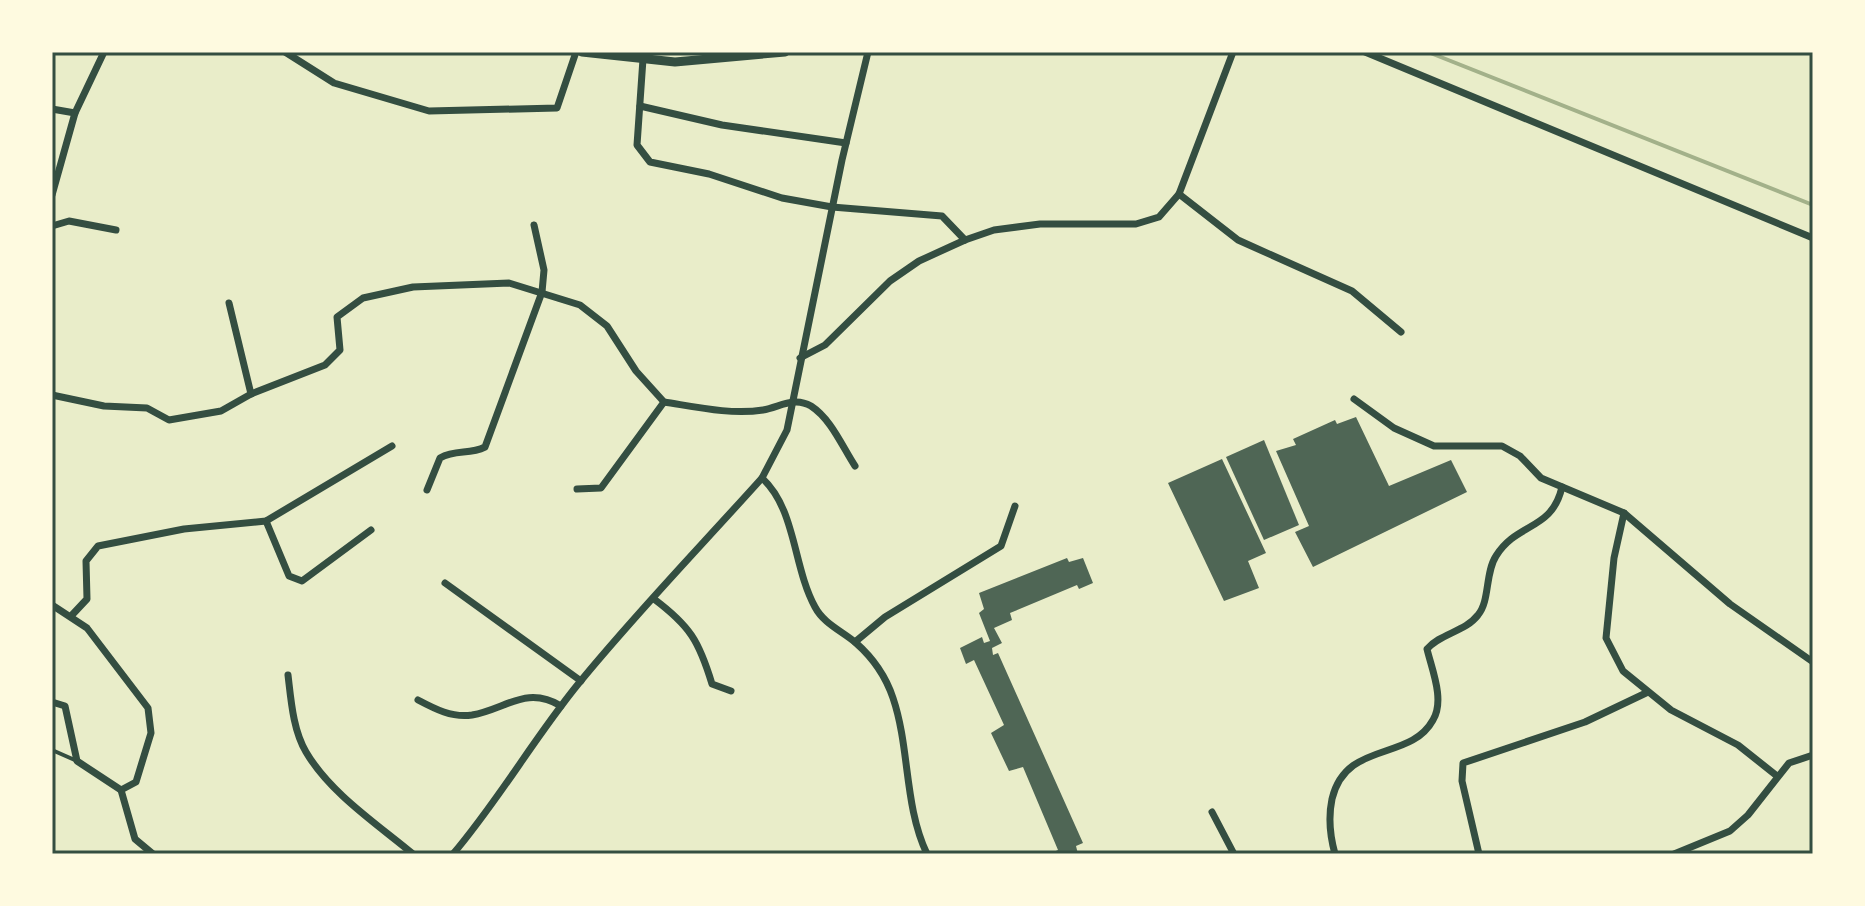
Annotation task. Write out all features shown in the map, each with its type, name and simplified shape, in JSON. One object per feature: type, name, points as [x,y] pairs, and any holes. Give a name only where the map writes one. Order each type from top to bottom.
[{"type":"street","points":[[52,195],[75,113],[104,52]]},
{"type":"street","points":[[285,52],[334,83],[429,111],[557,108],[576,52]]},
{"type":"street","points":[[582,52],[675,62],[785,52]]},
{"type":"street","points":[[453,854],[482,820],[581,681],[762,478],[787,430],[832,207],[868,52]]},
{"type":"street","points":[[800,358],[825,345],[890,281],[919,261],[965,240],[994,230],[1040,224],[1136,224],[1159,217],[1179,194],[1233,52]]},
{"type":"street","points":[[1365,52],[1813,238]]},
{"type":"street","points":[[643,59],[637,145],[650,162],[709,174],[782,198],[832,207],[942,216],[965,240]]},
{"type":"street","points":[[640,106],[722,125],[846,143]]},
{"type":"street","points":[[52,109],[75,113]]},
{"type":"street","points":[[1179,194],[1238,240],[1352,291],[1401,332]]},
{"type":"street","points":[[52,226],[69,221],[116,230]]},
{"type":"street","points":[[427,490],[440,458],[456,449],[473,453],[485,447],[542,292],[544,270],[534,225]]},
{"type":"street","points":[[52,395],[104,406],[147,408],[169,420],[221,411],[251,394],[325,365],[340,350],[337,317],[363,298],[413,287],[509,283],[580,305],[607,326],[636,371],[664,402],[735,411],[764,410],[791,401],[808,404],[824,418],[855,466]]},
{"type":"street","points":[[229,303],[251,394]]},
{"type":"street","points":[[1354,399],[1394,428],[1434,446],[1502,446],[1520,456],[1541,478],[1624,513],[1730,604],[1813,662]]},
{"type":"street","points":[[577,489],[601,488],[664,402]]},
{"type":"street","points":[[72,615],[87,599],[86,561],[98,546],[184,529],[266,521],[392,446]]},
{"type":"street","points":[[762,478],[777,492],[815,608],[832,627],[855,642],[882,672],[894,699],[915,817],[927,854]]},
{"type":"street","points":[[1335,854],[1330,826],[1336,783],[1352,764],[1420,735],[1434,719],[1438,694],[1427,649],[1436,639],[1468,625],[1481,613],[1488,574],[1496,556],[1511,537],[1545,518],[1557,506],[1562,487]]},
{"type":"street","points":[[855,642],[885,617],[1001,546],[1015,506]]},
{"type":"street","points":[[1624,513],[1614,558],[1606,638],[1623,671],[1646,693],[1738,745],[1777,776]]},
{"type":"street","points":[[266,521],[289,576],[302,581],[371,530]]},
{"type":"street","points":[[445,583],[581,681]]},
{"type":"street","points":[[654,599],[683,620],[700,644],[712,684],[731,691]]},
{"type":"street","points":[[52,605],[72,615],[87,628],[148,708],[151,733],[136,782],[121,790]]},
{"type":"street","points":[[288,675],[293,715],[305,751],[327,779],[413,854]]},
{"type":"street","points":[[1479,854],[1462,781],[1463,763],[1585,722],[1646,693]]},
{"type":"street","points":[[418,700],[444,713],[472,715],[506,701],[546,697],[561,706]]},
{"type":"street","points":[[52,702],[65,706],[77,761],[121,790],[135,839],[153,854]]},
{"type":"street","points":[[1674,854],[1730,831],[1748,815],[1789,763],[1813,755]]},
{"type":"street","points":[[1212,812],[1234,854]]},
{"type":"lane","points":[[52,750],[77,761]]},
{"type":"building","points":[[1356,417],[1389,486],[1451,460],[1467,492],[1313,567],[1295,532],[1309,526],[1276,451],[1296,445],[1293,439],[1335,420],[1337,424]]},
{"type":"building","points":[[1264,440],[1299,525],[1264,540],[1226,457]]},
{"type":"building","points":[[1222,459],[1266,553],[1248,561],[1259,588],[1224,601],[1168,483]]},
{"type":"building","points":[[1067,558],[1069,562],[1083,558],[1093,583],[1079,589],[1077,585],[1010,613],[1012,620],[994,628],[1002,643],[992,648],[993,655],[998,653],[1083,843],[1076,846],[1078,854],[1049,854],[1058,850],[1023,767],[1009,771],[991,733],[1004,725],[974,660],[966,664],[960,648],[982,637],[984,643],[990,641],[979,613],[984,609],[979,593]]},
{"type":"waterway","points":[[1428,52],[1813,205]]}]
